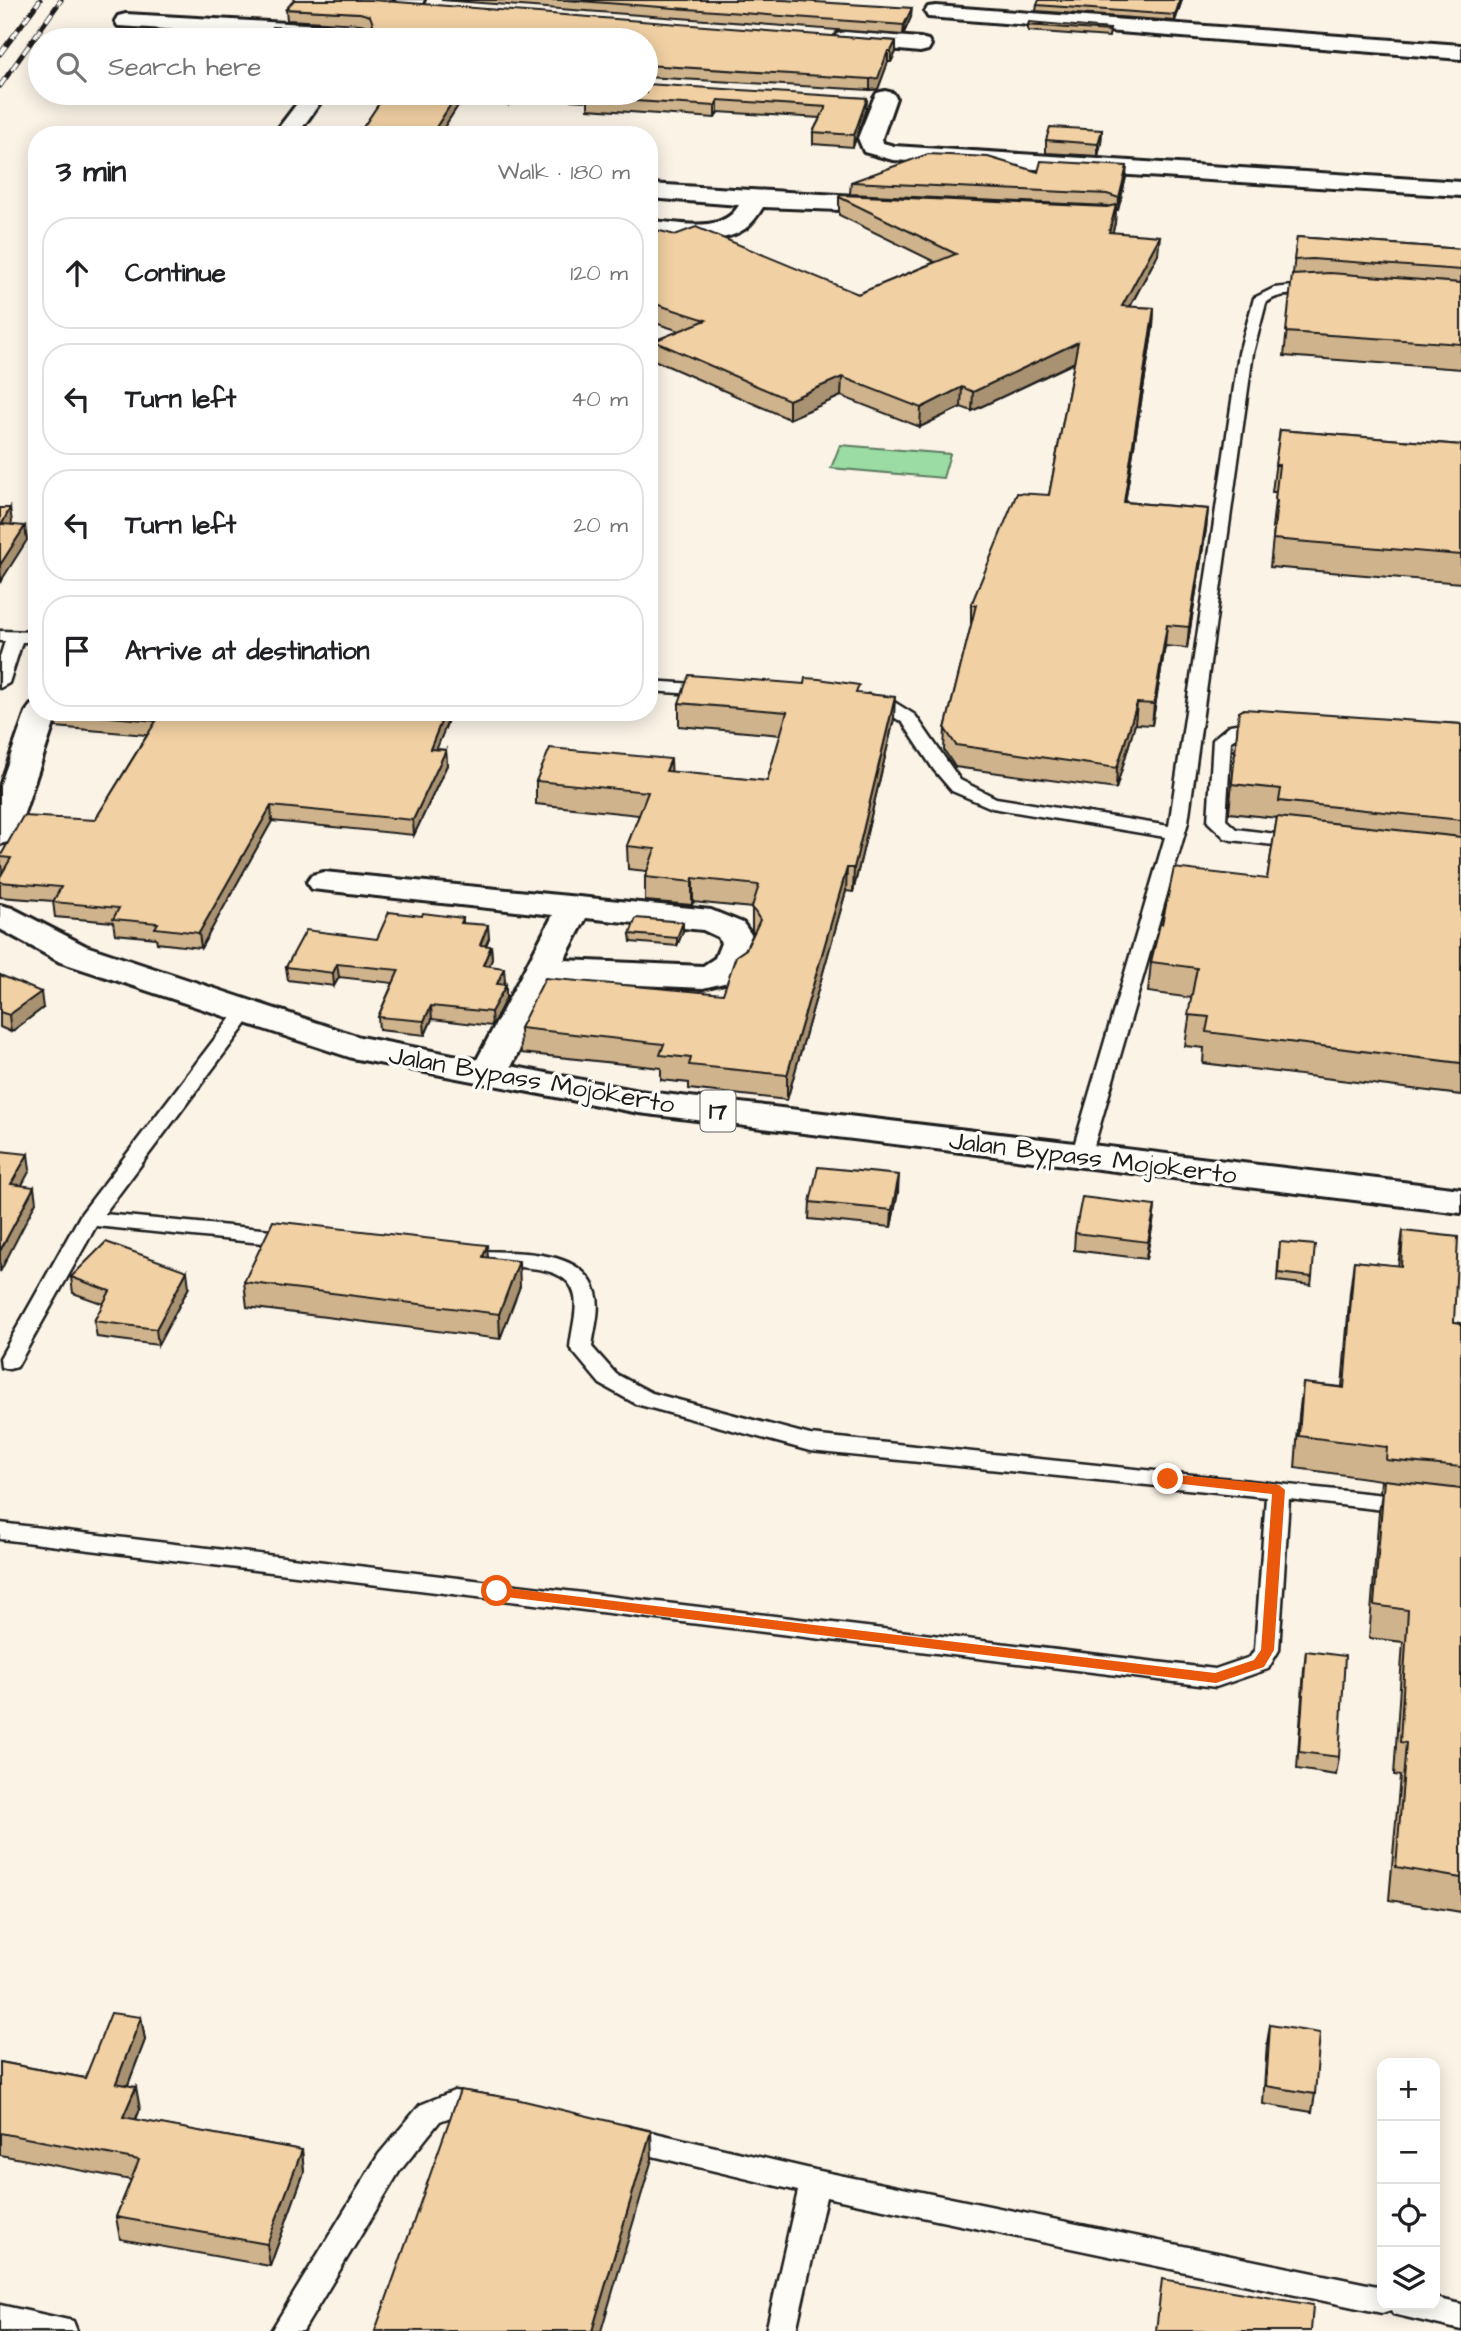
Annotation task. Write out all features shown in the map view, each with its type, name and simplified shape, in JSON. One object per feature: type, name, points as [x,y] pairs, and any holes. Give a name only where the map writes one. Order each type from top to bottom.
[{"type":"main road","points":[[373,28],[413,5]]},
{"type":"main road","points":[[908,65],[940,6],[1461,52]]},
{"type":"main road","points":[[126,21],[228,28]]},
{"type":"main road","points":[[824,37],[920,44]]},
{"type":"main road","points":[[857,99],[891,92],[870,138],[872,147],[892,153],[1461,189]]},
{"type":"main road","points":[[292,126],[307,105]]},
{"type":"main road","points":[[658,192],[917,206]]},
{"type":"main road","points":[[658,229],[718,232],[742,221],[755,199]]},
{"type":"main road","points":[[0,834],[6,798],[38,721]]},
{"type":"main road","points":[[324,882],[711,920],[731,930],[738,943],[738,950],[731,964],[724,970],[703,977],[542,970]]},
{"type":"main road","points":[[490,1071],[574,906]]},
{"type":"main road","name":"Jalan Bypass Mojokerto","points":[[0,915],[73,954],[352,1047],[490,1071],[639,1102],[1461,1201]]},
{"type":"lane","points":[[1081,1156],[1175,833],[1245,353],[1259,301],[1277,291],[1336,291]]},
{"type":"lane","points":[[0,683],[8,636],[28,637]]},
{"type":"lane","points":[[658,687],[729,691]]},
{"type":"lane","points":[[849,698],[892,706],[906,713],[951,781],[969,794],[992,803],[1175,833]]},
{"type":"lane","points":[[1276,731],[1236,729],[1222,739],[1217,822],[1231,834],[1324,845]]},
{"type":"lane","points":[[9,1362],[89,1219],[246,1011]]},
{"type":"lane","points":[[89,1219],[310,1241]]},
{"type":"lane","points":[[462,1256],[546,1262],[575,1275],[585,1293],[581,1348],[608,1379],[644,1399],[810,1443],[1461,1511]]},
{"type":"lane","points":[[0,1531],[1216,1678],[1259,1663],[1267,1650],[1279,1490]]},
{"type":"lane","points":[[286,2331],[390,2163],[430,2113],[454,2103],[486,2105],[512,2112]]},
{"type":"lane","points":[[604,2133],[815,2182],[1377,2299]]},
{"type":"lane","points":[[781,2331],[815,2182]]},
{"type":"lane","points":[[1428,2310],[1461,2317]]},
{"type":"lane","points":[[0,2318],[62,2331]]},
{"type":"green space","points":[[840,445],[950,454],[943,478],[831,468]]},
{"type":"building","points":[[294,0],[372,0],[896,41],[891,51],[888,51],[878,78],[870,79],[658,66],[658,28],[369,28],[373,24],[370,16],[360,13],[286,9]]},
{"type":"building","points":[[566,0],[783,0],[912,8],[904,25]]},
{"type":"building","points":[[1039,0],[1180,0],[1175,15],[1037,5]]},
{"type":"building","points":[[1029,22],[1110,29],[1028,25]]},
{"type":"building","points":[[658,85],[867,98],[854,135],[813,132],[826,107],[718,100],[715,106],[658,102]]},
{"type":"building","points":[[378,105],[450,105],[437,126],[364,126]]},
{"type":"building","points":[[1050,127],[1102,130],[1098,144],[1046,140]]},
{"type":"building","points":[[928,154],[988,157],[1038,172],[1041,161],[1127,166],[1119,198],[1107,194],[851,182]]},
{"type":"building","points":[[839,197],[1107,207],[1116,205],[1109,232],[1160,236],[1122,306],[1154,308],[1124,502],[1208,509],[1189,627],[1167,625],[1154,704],[1137,703],[1117,768],[956,745],[945,729],[976,605],[971,605],[1017,493],[1049,495],[1078,342],[973,392],[962,387],[921,408],[842,377],[789,400],[658,343],[658,339],[706,320],[658,305],[658,230],[675,235],[696,227],[858,294],[956,254]]},
{"type":"building","points":[[1297,237],[1461,249],[1461,270],[1294,260]]},
{"type":"building","points":[[1330,273],[1461,283],[1461,344],[1286,332],[1292,275]]},
{"type":"building","points":[[1280,430],[1461,445],[1461,555],[1273,539],[1279,465],[1275,465]]},
{"type":"building","points":[[0,508],[10,508],[2,524],[25,526],[0,565]]},
{"type":"building","points":[[689,675],[804,684],[805,678],[819,679],[859,685],[856,693],[895,697],[854,868],[847,868],[787,1075],[689,1065],[691,1058],[660,1055],[664,1044],[520,1028],[545,978],[723,994],[736,956],[746,949],[760,920],[752,907],[759,885],[693,878],[692,882],[645,877],[655,849],[627,846],[648,792],[536,781],[550,748],[671,759],[666,771],[767,781],[787,712],[679,703]]},
{"type":"building","points":[[1244,709],[1461,724],[1461,820],[1279,801],[1281,789],[1232,784],[1239,712]]},
{"type":"building","points":[[156,721],[441,721],[430,749],[446,750],[413,820],[271,806],[199,933],[155,928],[158,923],[113,919],[119,908],[53,902],[61,887],[0,882],[11,858],[0,857],[23,816],[95,820]]},
{"type":"building","points":[[1277,817],[1461,837],[1461,1063],[1206,1032],[1209,1017],[1188,1015],[1197,968],[1151,962],[1174,868],[1267,879]]},
{"type":"building","points":[[389,912],[463,918],[461,923],[488,925],[480,945],[491,946],[483,965],[504,968],[497,984],[506,985],[491,1012],[431,1006],[424,1021],[378,1017],[399,970],[337,964],[333,973],[286,967],[306,930],[377,939]]},
{"type":"building","points":[[636,918],[683,922],[677,938],[630,934]]},
{"type":"building","points":[[0,975],[41,992],[9,1015],[0,1012]]},
{"type":"building","points":[[0,1151],[28,1154],[11,1184],[34,1187],[0,1251]]},
{"type":"building","points":[[818,1167],[899,1175],[892,1210],[810,1202]]},
{"type":"building","points":[[1082,1197],[1155,1206],[1148,1242],[1075,1233]]},
{"type":"building","points":[[273,1221],[487,1245],[483,1257],[519,1261],[499,1314],[244,1282]]},
{"type":"building","points":[[1403,1231],[1458,1237],[1454,1322],[1461,1323],[1461,1467],[1386,1460],[1387,1447],[1299,1436],[1303,1383],[1344,1388],[1354,1261],[1401,1266]]},
{"type":"building","points":[[106,1242],[187,1271],[156,1329],[94,1321],[110,1291],[71,1277]]},
{"type":"building","points":[[1280,1242],[1315,1245],[1312,1277],[1278,1273]]},
{"type":"building","points":[[1384,1480],[1461,1489],[1461,1878],[1396,1867],[1406,1743],[1400,1742],[1408,1610],[1374,1605]]},
{"type":"building","points":[[1306,1651],[1345,1656],[1339,1757],[1299,1752]]},
{"type":"building","points":[[111,2013],[141,2017],[116,2083],[136,2087],[123,2117],[302,2150],[267,2244],[116,2217],[139,2160],[0,2133],[0,2062],[85,2078]]},
{"type":"building","points":[[1270,2025],[1320,2033],[1315,2094],[1266,2086]]},
{"type":"building","points":[[460,2090],[516,2099],[651,2131],[592,2331],[375,2331]]},
{"type":"building","points":[[1162,2279],[1313,2305],[1311,2331],[1156,2331]]},
{"type":"railway","points":[[0,54],[40,0]]},
{"type":"railway","points":[[41,28],[61,0]]},
{"type":"railway","points":[[0,86],[28,47]]},
{"type":"route","points":[[497,1591],[1216,1678],[1238,1672],[1259,1663],[1267,1650],[1279,1490],[1168,1479]]}]
